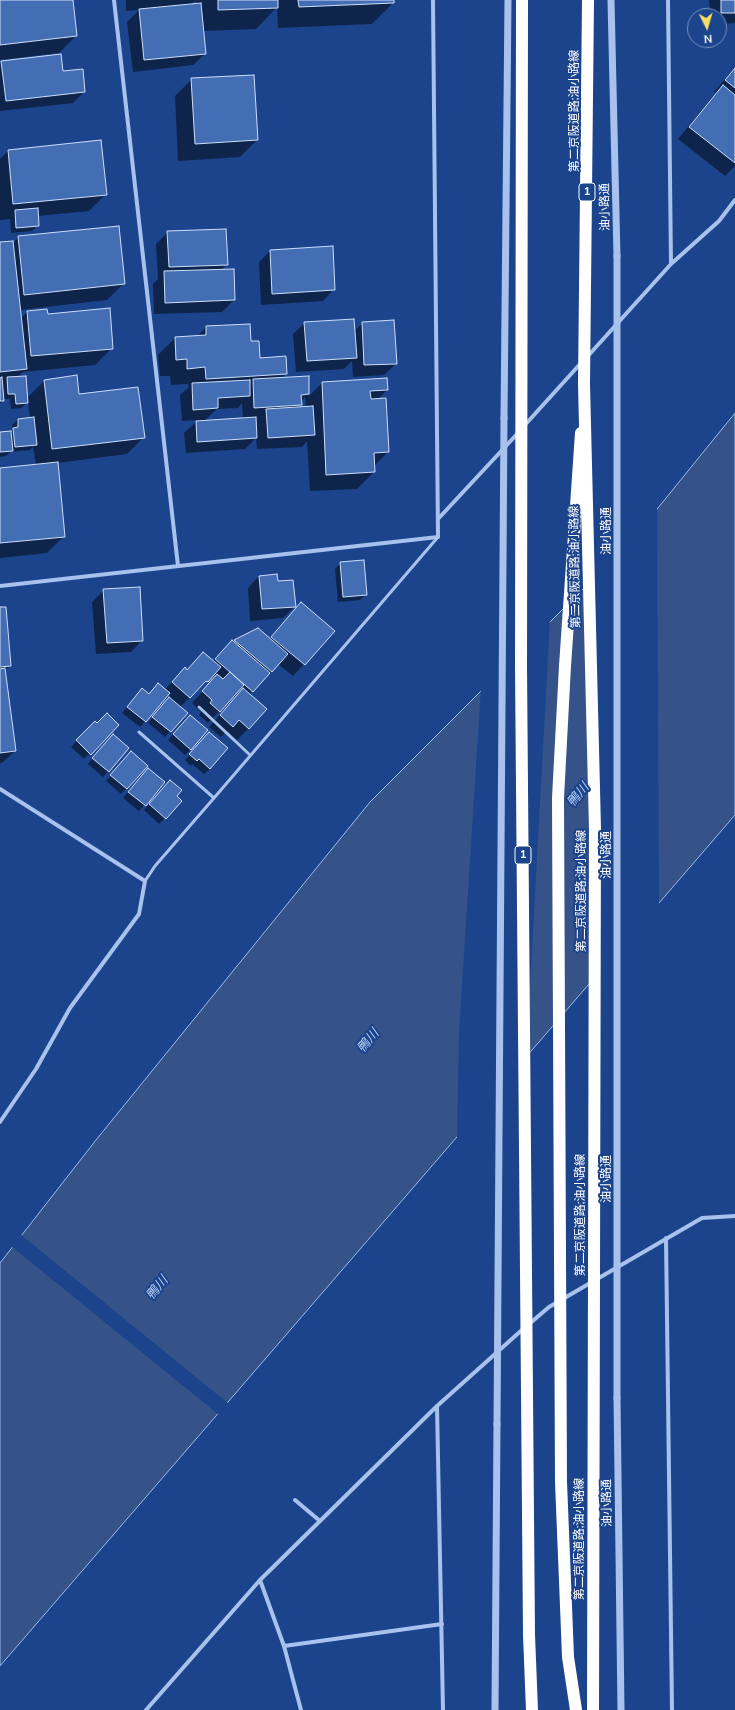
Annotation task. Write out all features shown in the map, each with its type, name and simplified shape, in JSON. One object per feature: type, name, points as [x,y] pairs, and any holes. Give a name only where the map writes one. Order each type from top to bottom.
[{"type":"highway","name":"1","points":[[522,0],[521,666],[529,1635],[532,1710]]},
{"type":"highway","name":"第二京阪道路;油小路線","points":[[588,0],[584,384],[595,829],[593,1710]]},
{"type":"highway","points":[[576,1710],[568,1657],[561,1474],[558,798],[565,666],[584,384]]},
{"type":"street","points":[[114,0],[178,566]]},
{"type":"street","points":[[0,586],[438,537],[434,0]]},
{"type":"street","points":[[495,1710],[508,0]]},
{"type":"street","name":"油小路通","points":[[611,0],[617,256],[617,1398],[621,1710]]},
{"type":"street","points":[[668,0],[671,264]]},
{"type":"street","points":[[438,519],[479,476],[671,264],[719,221],[735,200]]},
{"type":"street","points":[[0,789],[145,881],[139,914],[70,1008],[36,1069],[0,1122]]},
{"type":"street","points":[[146,1710],[260,1580],[438,1406],[549,1307],[702,1218],[735,1216]]},
{"type":"street","points":[[666,1238],[672,1710]]},
{"type":"street","points":[[438,1406],[443,1710]]},
{"type":"street","points":[[295,1500],[320,1521]]},
{"type":"street","points":[[260,1580],[284,1646],[302,1710]]},
{"type":"street","points":[[284,1646],[442,1624]]},
{"type":"lane","points":[[145,881],[155,866],[438,537]]},
{"type":"lane","points":[[198,707],[250,755]]},
{"type":"lane","points":[[139,732],[214,798]]},
{"type":"water","name":"鴨川","points":[[735,413],[735,815],[0,1666],[0,1263],[96,1140],[370,802],[632,540]]},
{"type":"pier","points":[[657,507],[659,906],[599,975],[592,577],[630,539]]},
{"type":"pier","points":[[550,619],[526,1060],[457,1140],[459,1032],[481,688]]},
{"type":"pier","points":[[20,1234],[229,1404],[219,1415],[11,1246]]},
{"type":"building","points":[[0,0],[73,0],[77,36],[0,45]]},
{"type":"building","points":[[218,0],[278,0],[278,8],[218,10]]},
{"type":"building","points":[[298,0],[394,0],[394,3],[299,7]]},
{"type":"building","points":[[721,0],[735,0],[735,13],[727,13],[727,8],[721,8]]},
{"type":"building","points":[[201,3],[206,54],[144,60],[139,9]]},
{"type":"building","points":[[61,54],[63,71],[83,69],[85,92],[6,101],[1,61]]},
{"type":"building","points":[[735,68],[735,88],[725,80]]},
{"type":"building","points":[[254,75],[258,140],[195,144],[191,78]]},
{"type":"building","points":[[723,85],[735,95],[735,163],[689,127]]},
{"type":"building","points":[[101,140],[107,195],[13,204],[8,150]]},
{"type":"building","points":[[38,208],[39,226],[16,228],[15,210]]},
{"type":"building","points":[[119,226],[125,284],[24,295],[18,236]]},
{"type":"building","points":[[226,229],[228,265],[169,267],[167,231]]},
{"type":"building","points":[[13,241],[27,369],[0,372],[0,242]]},
{"type":"building","points":[[333,246],[335,290],[272,294],[270,250]]},
{"type":"building","points":[[234,269],[235,300],[165,303],[164,271]]},
{"type":"building","points":[[110,308],[113,349],[31,356],[27,311],[47,309],[48,314]]},
{"type":"building","points":[[354,319],[357,358],[307,361],[304,322]]},
{"type":"building","points":[[394,320],[397,364],[364,365],[362,322]]},
{"type":"building","points":[[250,324],[251,341],[259,341],[260,358],[286,356],[287,374],[206,379],[205,367],[187,369],[187,359],[176,360],[175,337],[206,335],[206,326]]},
{"type":"building","points":[[77,375],[79,394],[138,387],[145,438],[52,449],[44,380]]},
{"type":"building","points":[[26,376],[28,403],[16,404],[15,394],[8,394],[7,377]]},
{"type":"building","points":[[309,376],[309,394],[301,395],[302,405],[254,408],[253,379]]},
{"type":"building","points":[[2,377],[4,401],[0,401],[0,378]]},
{"type":"building","points":[[387,378],[388,390],[370,391],[371,399],[386,398],[389,452],[374,453],[375,472],[326,475],[322,382]]},
{"type":"building","points":[[250,380],[250,396],[218,398],[218,408],[193,410],[192,383]]},
{"type":"building","points":[[313,406],[315,435],[268,438],[266,409]]},
{"type":"building","points":[[34,417],[37,445],[15,447],[13,428],[18,427],[18,419]]},
{"type":"building","points":[[256,417],[257,438],[197,442],[196,421]]},
{"type":"building","points":[[11,431],[13,451],[0,452],[0,432]]},
{"type":"building","points":[[58,462],[65,537],[0,543],[0,468]]},
{"type":"building","points":[[364,560],[367,595],[343,597],[340,562]]},
{"type":"building","points":[[277,574],[278,581],[293,580],[296,607],[262,609],[259,576]]},
{"type":"building","points":[[140,587],[143,641],[107,643],[103,589]]},
{"type":"building","points":[[301,602],[335,631],[305,665],[271,637]]},
{"type":"building","points":[[0,607],[6,607],[11,666],[0,667]]},
{"type":"building","points":[[258,628],[288,654],[272,672],[234,640]]},
{"type":"building","points":[[232,640],[270,673],[253,692],[215,659]]},
{"type":"building","points":[[203,652],[221,667],[208,682],[206,681],[190,698],[172,682],[185,667],[187,670]]},
{"type":"building","points":[[5,668],[16,751],[0,753],[0,669]]},
{"type":"building","points":[[230,672],[244,685],[220,712],[210,703],[212,700],[202,691],[217,674],[223,679]]},
{"type":"building","points":[[158,683],[170,693],[146,722],[127,707],[142,688],[149,694]]},
{"type":"building","points":[[243,688],[267,709],[249,729],[239,720],[233,727],[220,715]]},
{"type":"building","points":[[169,697],[188,713],[171,732],[152,717]]},
{"type":"building","points":[[107,713],[119,725],[91,755],[76,740],[95,721],[97,723]]},
{"type":"building","points":[[190,715],[208,730],[191,750],[173,734]]},
{"type":"building","points":[[209,732],[228,748],[210,769],[199,759],[197,761],[189,754]]},
{"type":"building","points":[[113,734],[129,748],[109,772],[92,758]]},
{"type":"building","points":[[131,751],[148,766],[127,789],[110,775]]},
{"type":"building","points":[[148,768],[165,782],[146,806],[128,792]]},
{"type":"building","points":[[170,780],[182,790],[177,796],[182,801],[166,819],[149,804]]}]
